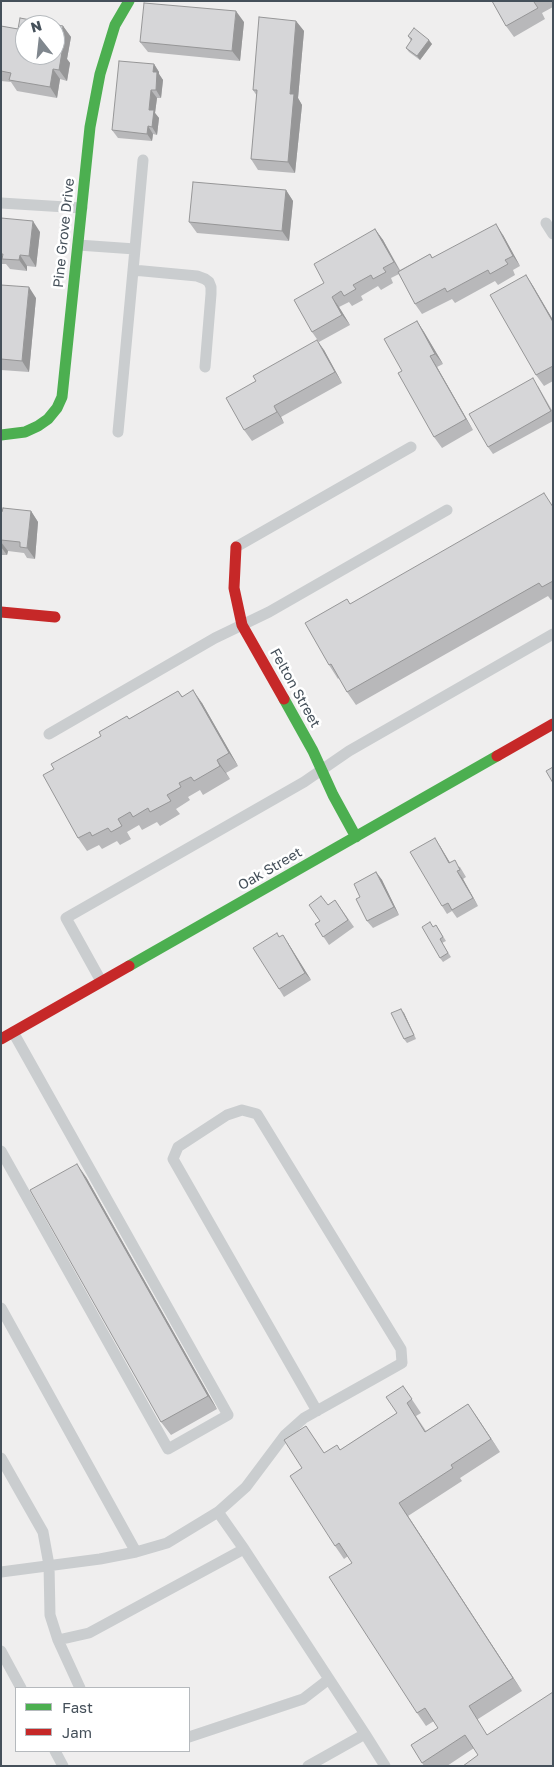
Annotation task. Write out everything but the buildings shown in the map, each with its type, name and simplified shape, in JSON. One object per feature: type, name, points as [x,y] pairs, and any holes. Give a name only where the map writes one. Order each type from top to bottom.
[{"type":"street","name":"Pine Grove Drive","points":[[1,435],[25,432],[38,426],[48,419],[57,408],[62,397],[88,143],[100,74],[115,25],[129,1]]},
{"type":"street","name":"Felton Street","points":[[236,547],[234,588],[242,625],[313,750],[333,795],[356,837]]},
{"type":"street","points":[[1,612],[55,617]]},
{"type":"street","name":"Oak Street","points":[[1,1038],[553,724]]},
{"type":"lane","points":[[118,432],[144,160]]},
{"type":"lane","points":[[1,203],[82,208]]},
{"type":"lane","points":[[546,223],[553,234]]},
{"type":"lane","points":[[78,246],[135,249]]},
{"type":"lane","points":[[134,270],[197,276],[205,278],[209,282],[211,294],[205,367]]},
{"type":"lane","points":[[236,547],[411,448]]},
{"type":"lane","points":[[49,734],[215,638],[269,612],[447,510]]},
{"type":"lane","points":[[101,982],[66,918],[295,787],[349,751],[553,634]]},
{"type":"lane","points":[[1,1151],[168,1449],[228,1415],[13,1032]]},
{"type":"lane","points":[[1,1572],[100,1559],[136,1552],[166,1543],[218,1512],[246,1487],[285,1435],[304,1418],[317,1411],[402,1363],[401,1349],[257,1114],[242,1110],[227,1115],[178,1146],[173,1159],[317,1411]]},
{"type":"lane","points":[[1,1308],[136,1552]]},
{"type":"lane","points":[[1,1458],[43,1532],[49,1565],[50,1615],[58,1640],[80,1687]]},
{"type":"lane","points":[[218,1512],[385,1766]]},
{"type":"lane","points":[[58,1640],[89,1633],[244,1549]]},
{"type":"lane","points":[[1,1651],[21,1687]]},
{"type":"lane","points":[[190,1737],[303,1699],[329,1679]]},
{"type":"lane","points":[[308,1766],[365,1734]]},
{"type":"lane","points":[[56,1752],[63,1766]]},
{"type":"traffic: fast","points":[[1,435],[25,432],[38,426],[48,419],[57,408],[62,397],[90,127],[100,74],[115,25],[129,1]]},
{"type":"traffic: fast","points":[[284,699],[313,751],[333,795],[356,837]]},
{"type":"traffic: fast","points":[[129,966],[497,756]]},
{"type":"traffic: jam","points":[[236,547],[234,588],[242,625],[284,699]]},
{"type":"traffic: jam","points":[[1,612],[55,617]]},
{"type":"traffic: jam","points":[[497,756],[553,724]]},
{"type":"traffic: jam","points":[[1,1039],[129,966]]}]
